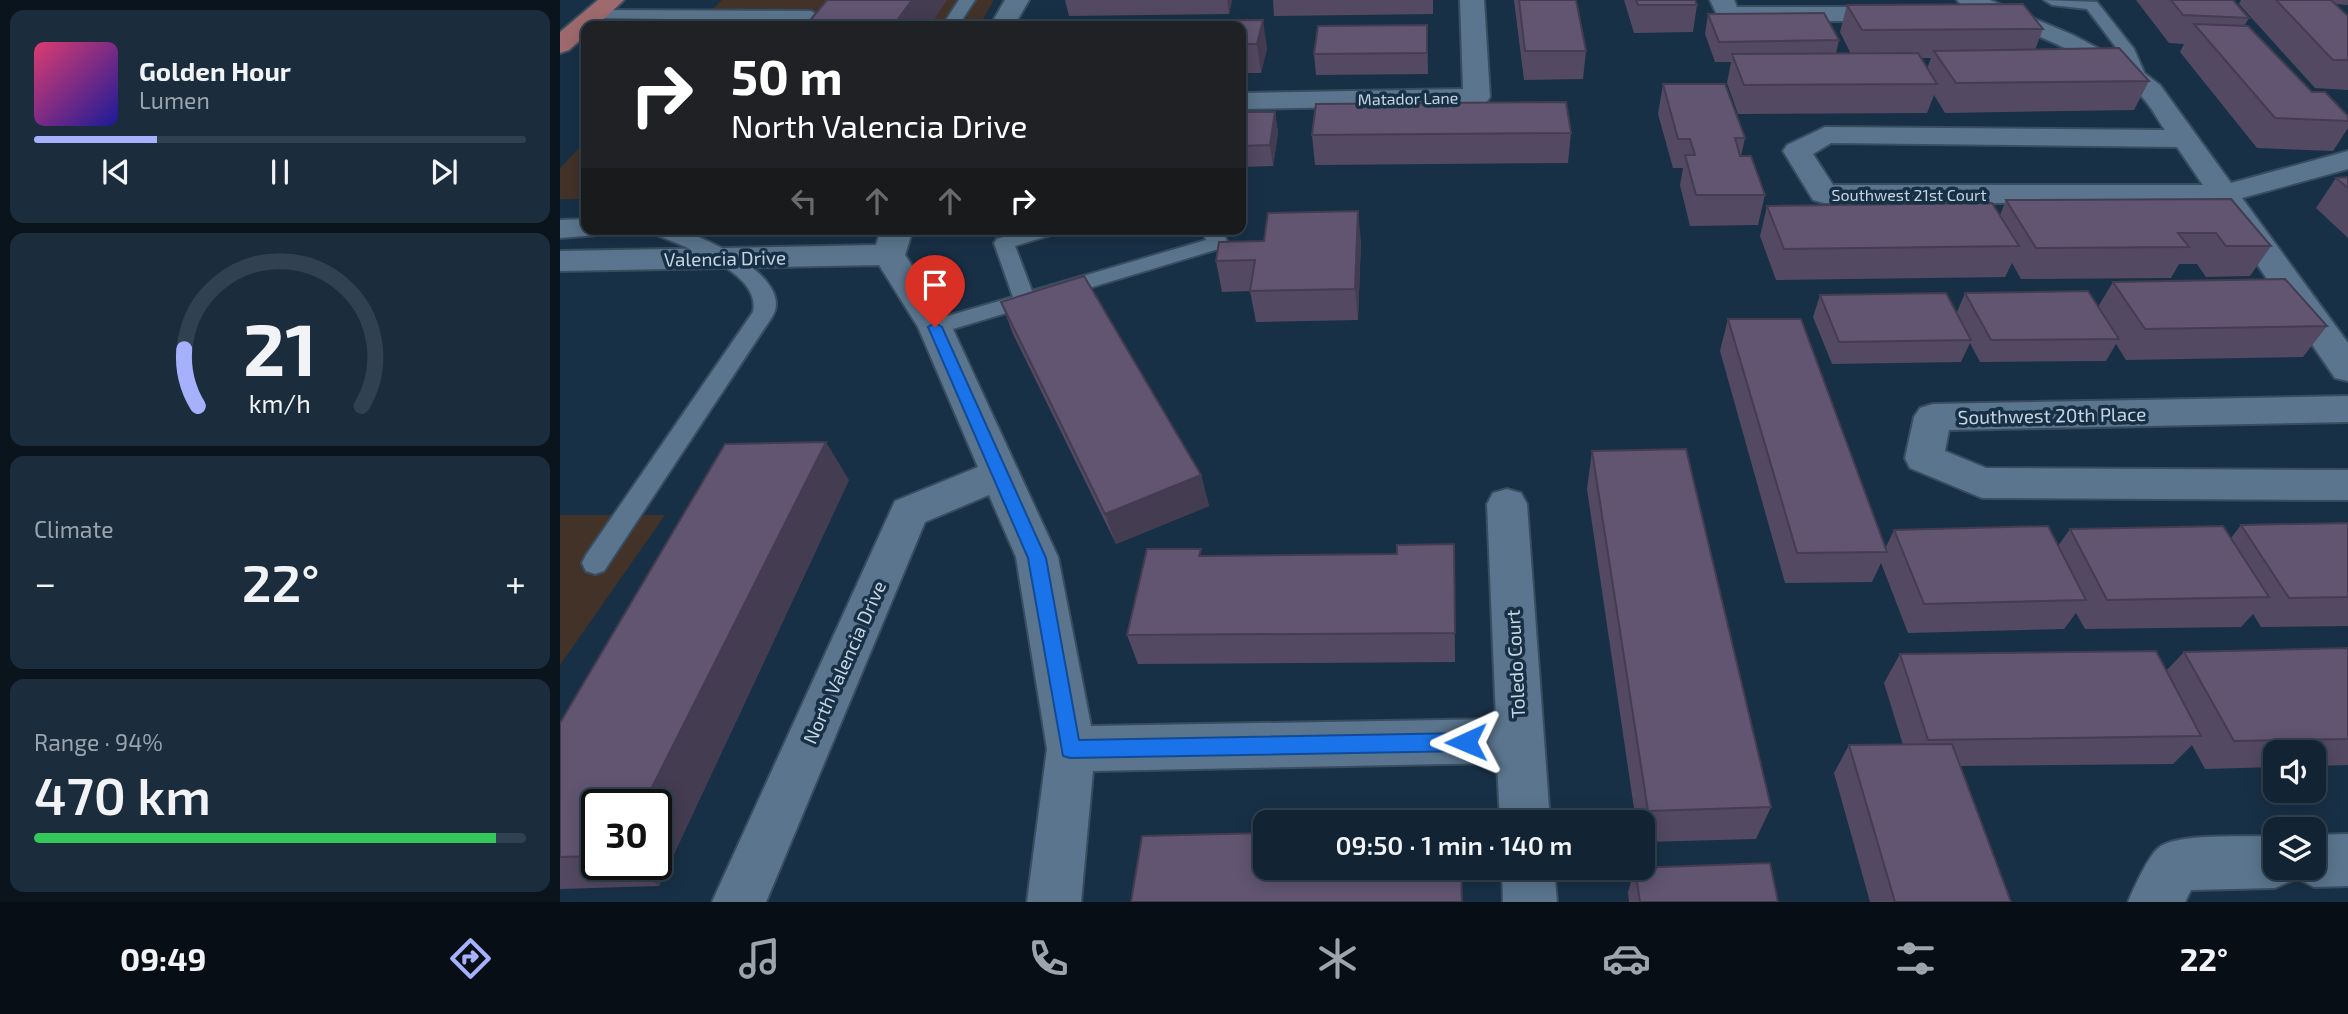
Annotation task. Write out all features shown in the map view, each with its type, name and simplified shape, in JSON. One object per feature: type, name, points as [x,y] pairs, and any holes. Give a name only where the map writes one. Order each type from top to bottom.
[{"type":"main road","points":[[588,21],[603,8]]},
{"type":"main road","points":[[560,45],[581,27]]},
{"type":"street","points":[[1005,21],[1017,0]]},
{"type":"street","name":"Matador Lane","points":[[1246,101],[1477,97],[1472,0]]},
{"type":"street","points":[[1721,0],[1728,14],[1922,15]]},
{"type":"street","points":[[1959,7],[2004,15],[2102,59],[2140,81],[2151,91],[2348,369]]},
{"type":"street","name":"Southwest 21st Court","points":[[2184,139],[1825,135],[1797,151],[1824,194],[2223,194],[2348,160]]},
{"type":"street","points":[[560,229],[581,228]]},
{"type":"street","points":[[893,242],[935,327],[1037,558],[1070,749],[1054,902]]},
{"type":"street","name":"Valencia Drive","points":[[560,261],[722,258],[893,242]]},
{"type":"street","name":"Southwest 20th Place","points":[[2348,409],[1933,417],[1924,458],[1982,483],[2348,485]]},
{"type":"street","name":"North Valencia Drive","points":[[739,902],[909,512],[1000,474]]},
{"type":"street","name":"Toledo Court","points":[[1507,505],[1524,810]]},
{"type":"street","points":[[1070,749],[1519,741]]},
{"type":"street","points":[[2326,861],[2348,860]]},
{"type":"street","points":[[2155,902],[2177,865],[2263,862]]},
{"type":"street","points":[[1529,880],[1530,902]]},
{"type":"lane","points":[[953,21],[967,0]]},
{"type":"lane","points":[[2052,0],[2092,5],[2126,49],[2140,81]]},
{"type":"lane","points":[[603,8],[811,16]]},
{"type":"lane","points":[[595,563],[764,312],[766,298],[760,285],[722,258],[672,235]]},
{"type":"lane","points":[[1025,300],[1004,243],[1030,235]]},
{"type":"lane","points":[[935,327],[1218,243],[1214,235]]},
{"type":"shaded area","points":[[722,0],[994,0],[982,21],[701,21]]},
{"type":"shaded area","points":[[581,146],[581,199],[560,199],[560,168]]},
{"type":"shaded area","points":[[560,515],[665,515],[560,665]]},
{"type":"building","points":[[827,0],[912,0],[897,21],[810,21]]},
{"type":"building","points":[[1519,0],[1576,0],[1586,51],[1525,51]]},
{"type":"building","points":[[1636,0],[1695,0],[1697,5],[1638,5]]},
{"type":"building","points":[[2171,0],[2233,0],[2249,18],[2183,15]]},
{"type":"building","points":[[2276,0],[2331,0],[2348,16],[2348,60],[2333,60]]},
{"type":"building","points":[[2023,4],[2043,29],[1862,30],[1847,5]]},
{"type":"building","points":[[1824,13],[1839,40],[1719,42],[1708,14]]},
{"type":"building","points":[[1263,20],[1257,44],[1246,44],[1246,21],[1038,21]]},
{"type":"building","points":[[2194,24],[2248,26],[2312,92],[2325,92],[2348,116],[2348,121],[2275,118]]},
{"type":"building","points":[[1427,25],[1427,53],[1314,54],[1318,26]]},
{"type":"building","points":[[2119,48],[2149,81],[1956,83],[1934,51]]},
{"type":"building","points":[[1918,53],[1937,84],[1744,85],[1732,54]]},
{"type":"building","points":[[1663,84],[1725,84],[1745,138],[1735,138],[1740,156],[1751,156],[1765,195],[1696,195],[1685,155],[1695,155],[1690,139],[1678,139]]},
{"type":"building","points":[[1566,102],[1571,133],[1312,135],[1316,104]]},
{"type":"building","points":[[1246,112],[1275,112],[1270,145],[1246,146]]},
{"type":"building","points":[[2348,177],[2348,188],[2336,178]]},
{"type":"building","points":[[2231,199],[2271,246],[2226,246],[2216,233],[2178,233],[2189,247],[2036,248],[2006,200]]},
{"type":"building","points":[[1992,203],[2019,246],[1784,249],[1767,206]]},
{"type":"building","points":[[1358,211],[1355,289],[1250,291],[1255,260],[1216,261],[1219,242],[1264,241],[1268,213]]},
{"type":"building","points":[[1084,276],[1201,475],[1105,514],[1001,302]]},
{"type":"building","points":[[2285,279],[2327,326],[2145,329],[2113,282]]},
{"type":"building","points":[[2088,291],[2119,339],[1991,340],[1965,293]]},
{"type":"building","points":[[1946,293],[1971,340],[1839,342],[1820,295]]},
{"type":"building","points":[[1728,319],[1801,319],[1887,552],[1797,553]]},
{"type":"building","points":[[826,442],[651,789],[581,789],[581,856],[560,857],[560,723],[725,444]]},
{"type":"building","points":[[1686,449],[1771,807],[1648,810],[1592,451]]},
{"type":"building","points":[[2348,523],[2348,597],[2289,598],[2241,525]]},
{"type":"building","points":[[2048,526],[2086,600],[1924,604],[1894,530]]},
{"type":"building","points":[[2223,526],[2269,597],[2107,600],[2070,529]]},
{"type":"building","points":[[1454,544],[1455,633],[1127,635],[1147,549],[1201,549],[1199,556],[1397,554],[1397,545]]},
{"type":"building","points":[[2348,648],[2348,739],[2234,741],[2184,652]]},
{"type":"building","points":[[2156,651],[2201,736],[1928,740],[1900,654]]},
{"type":"building","points":[[1952,744],[2011,902],[1895,902],[1849,745]]},
{"type":"building","points":[[1253,833],[1253,880],[1461,880],[1462,902],[1131,902],[1142,836]]},
{"type":"building","points":[[1770,863],[1778,902],[1640,902],[1637,880],[1655,880],[1655,867]]},
{"type":"route","points":[[935,327],[1037,558],[1070,749],[1466,742]]}]
